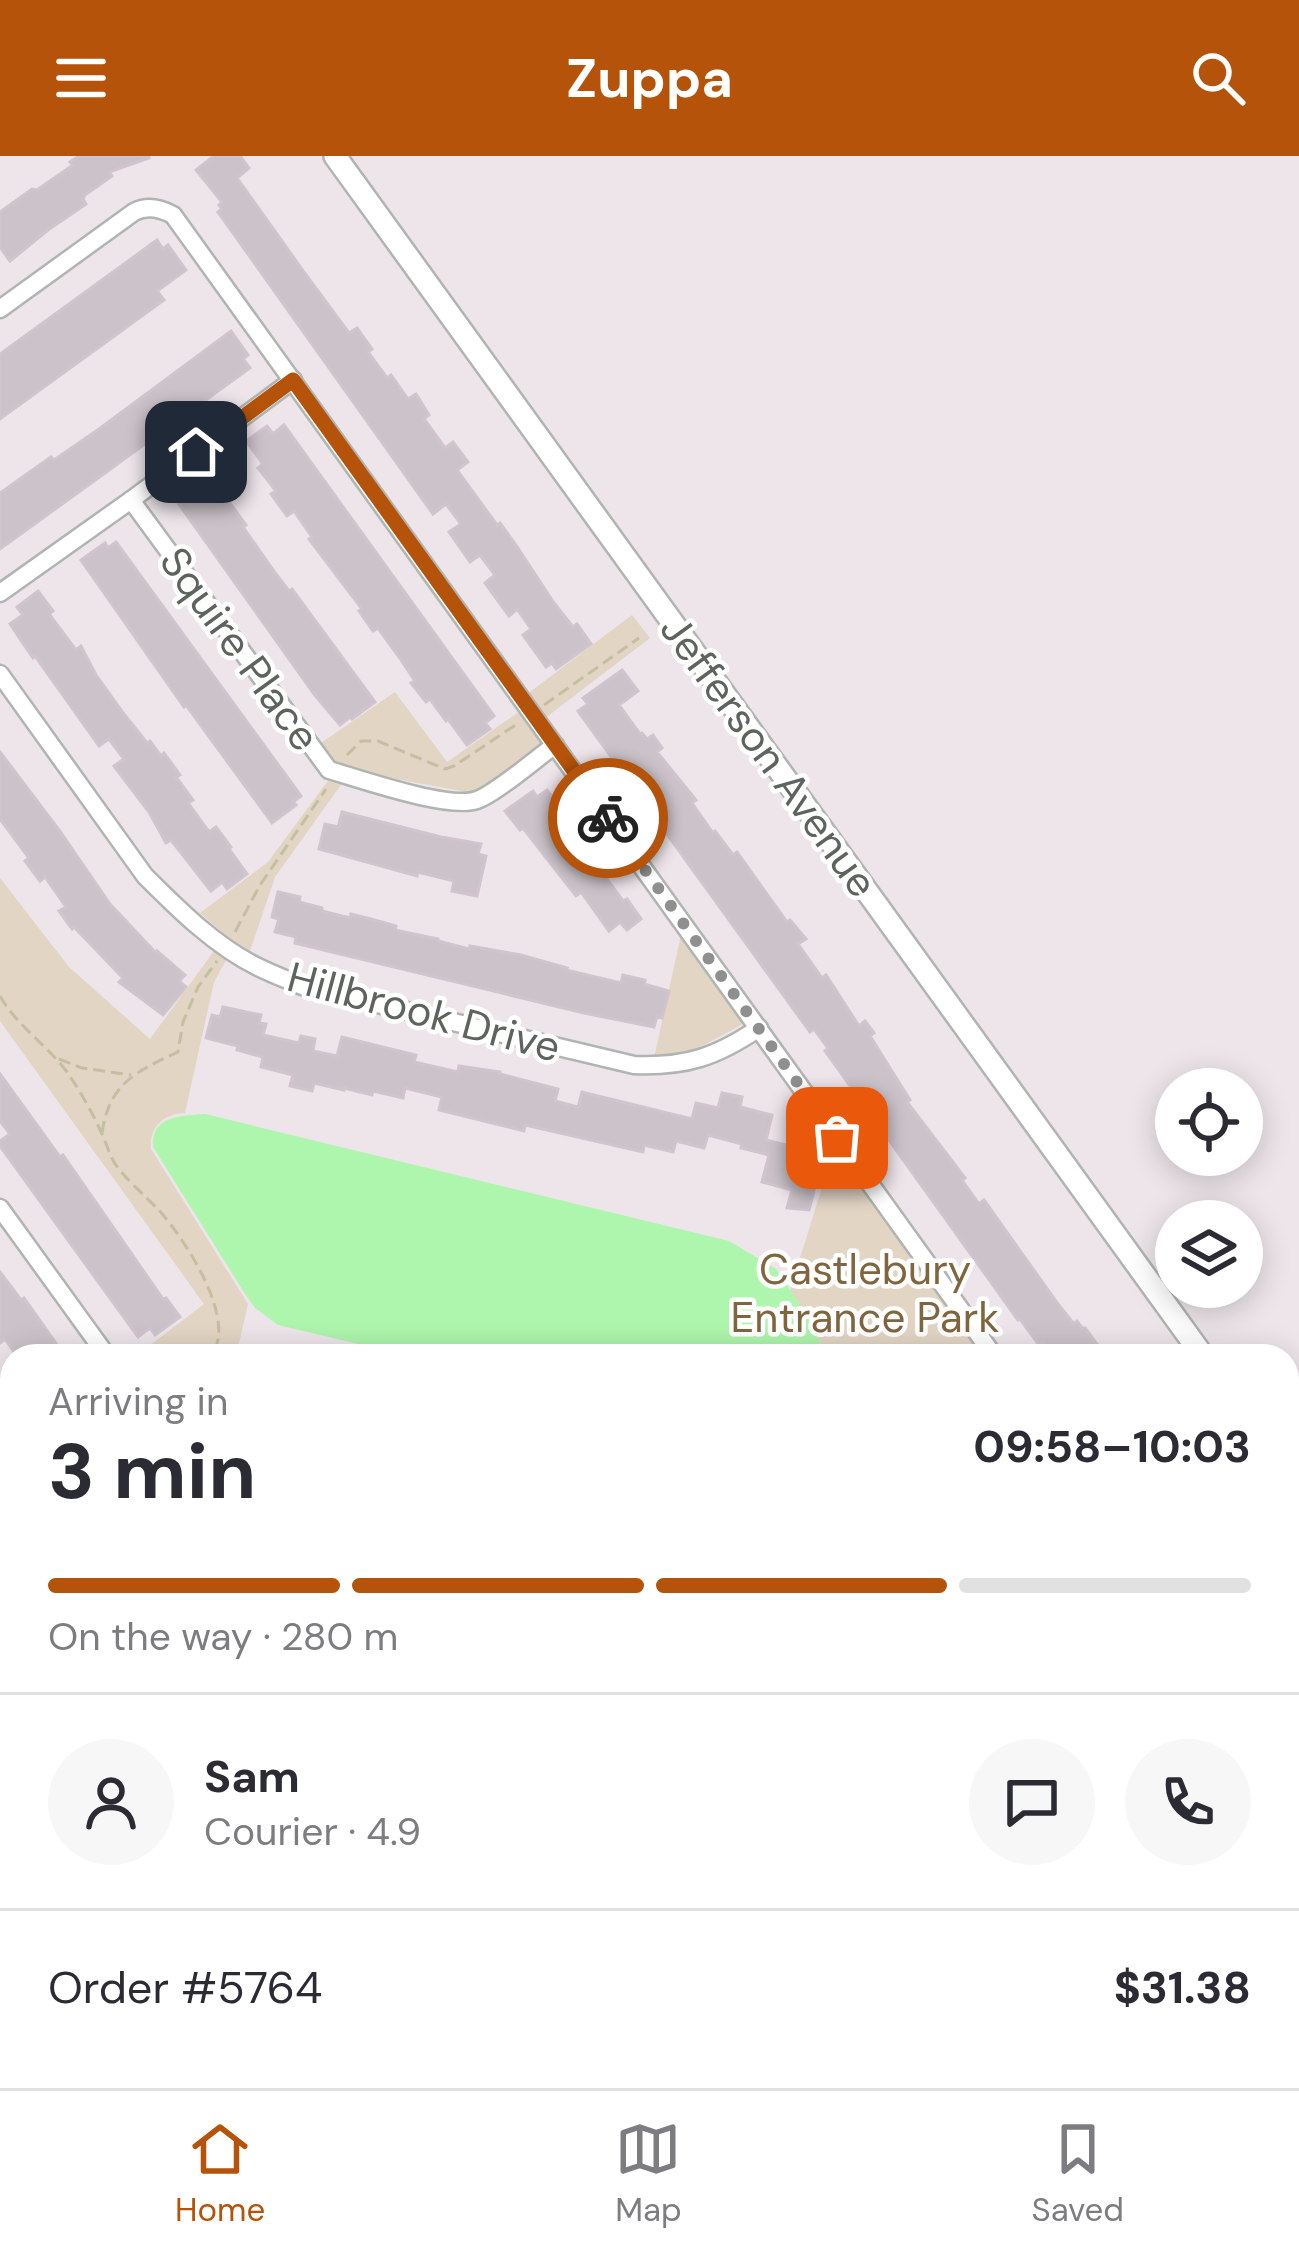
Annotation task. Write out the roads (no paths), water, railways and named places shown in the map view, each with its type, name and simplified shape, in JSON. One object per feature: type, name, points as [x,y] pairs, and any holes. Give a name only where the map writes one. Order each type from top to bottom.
[{"type":"street","name":"Jefferson Avenue","points":[[335,156],[1194,1344]]},
{"type":"street","points":[[0,309],[134,212],[161,209],[173,215],[985,1344]]},
{"type":"street","points":[[0,593],[293,380]]},
{"type":"street","name":"Squire Place","points":[[131,500],[329,770],[460,803],[480,800],[555,745]]},
{"type":"street","name":"Hillbrook Drive","points":[[0,674],[145,876],[225,947],[256,966],[302,986],[634,1065],[667,1066],[712,1056],[759,1028]]},
{"type":"street","points":[[0,1208],[98,1344]]},
{"type":"park label","name":"Castlebury Entrance Park","points":[[865,1293]]}]
